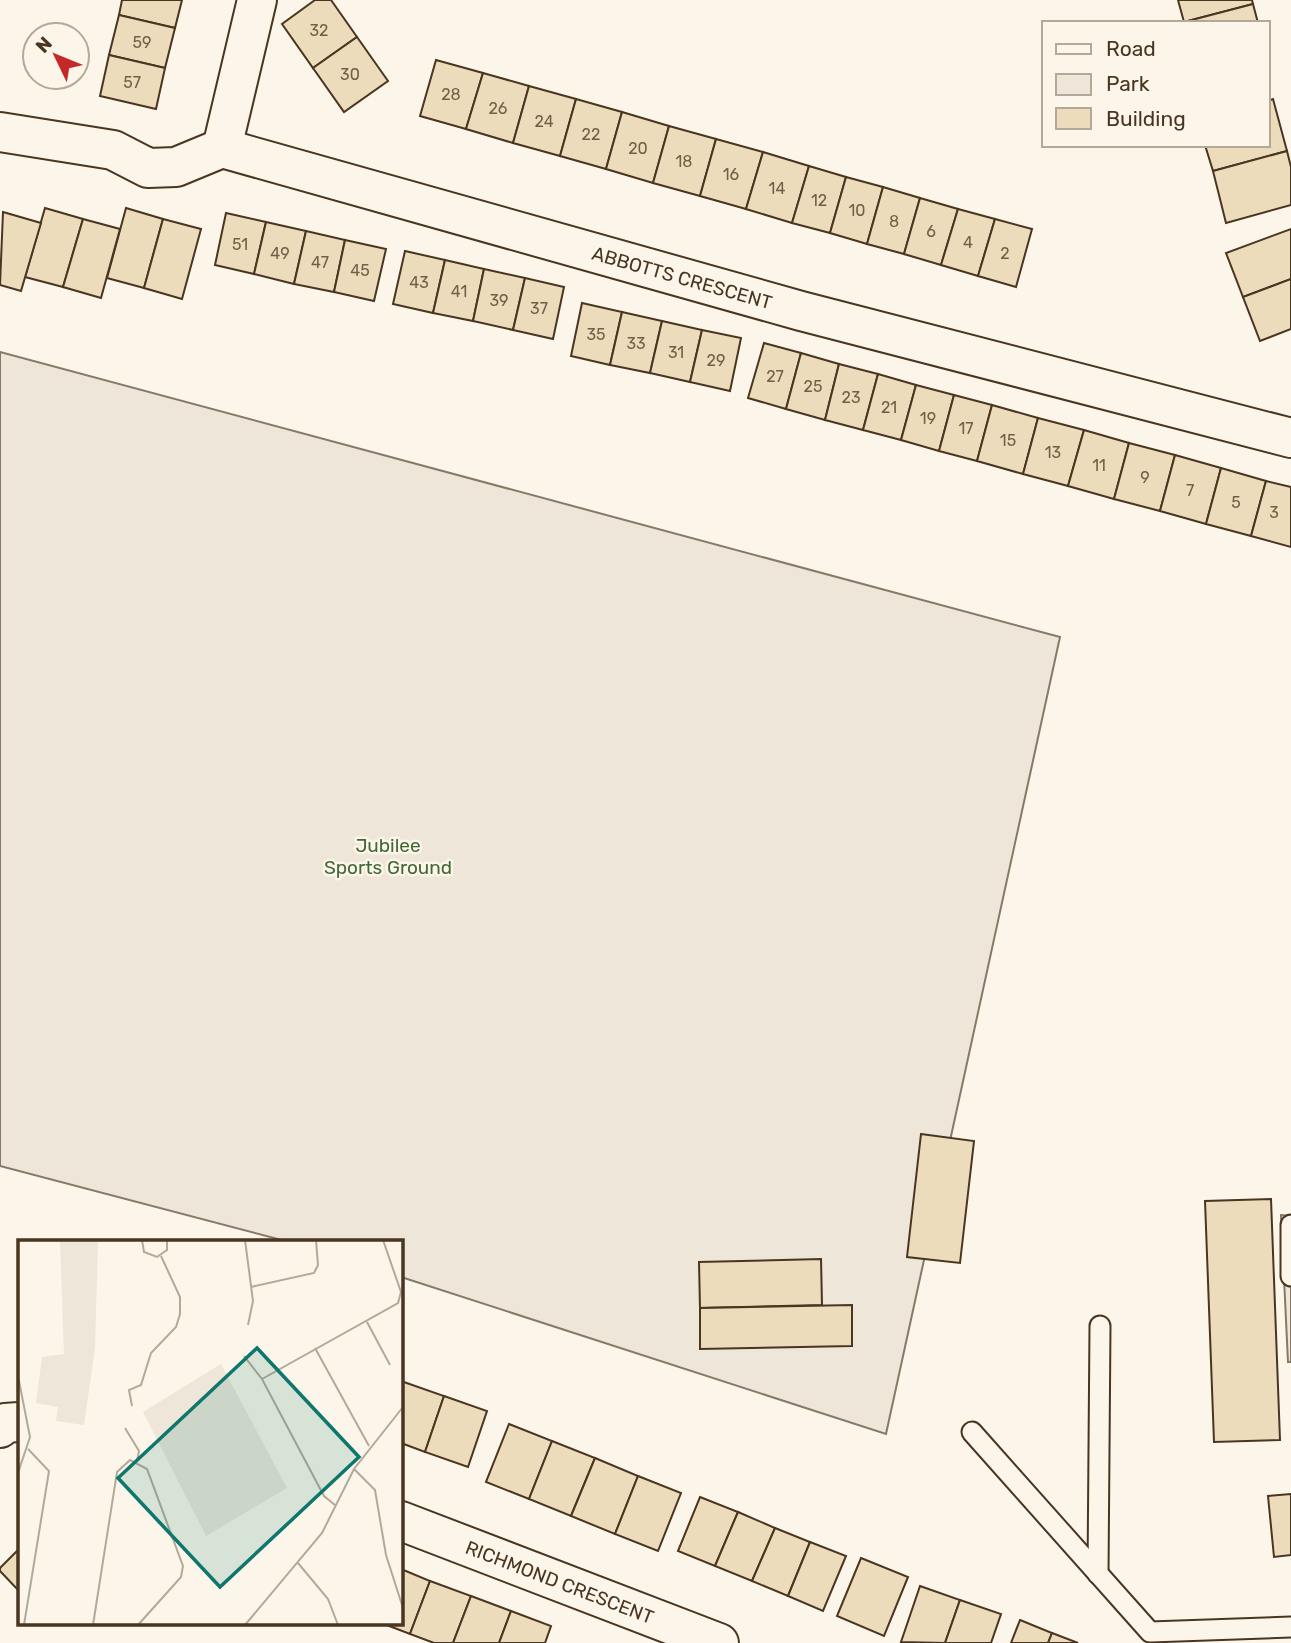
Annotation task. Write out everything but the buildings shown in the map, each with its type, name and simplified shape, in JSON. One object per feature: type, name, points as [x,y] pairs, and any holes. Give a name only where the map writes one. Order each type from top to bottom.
[{"type":"street","points":[[0,132],[113,150],[148,168],[176,167],[222,148],[257,0]]},
{"type":"street","name":"ABBOTTS CRESCENT","points":[[222,148],[801,311],[1291,438]]},
{"type":"street","name":"RICHMOND CRESCENT","points":[[402,1521],[719,1643]]},
{"type":"lane","points":[[1291,1225],[1291,1276]]},
{"type":"lane","points":[[1098,1574],[1100,1326]]},
{"type":"lane","points":[[972,1432],[1150,1632],[1291,1627]]},
{"type":"green space","name":"Jubilee Sports Ground","points":[[0,352],[1060,637],[886,1434],[402,1277],[402,1240],[281,1240],[0,1166]]},
{"type":"shaded area","points":[[1281,1215],[1291,1216],[1291,1362],[1288,1362]]}]
